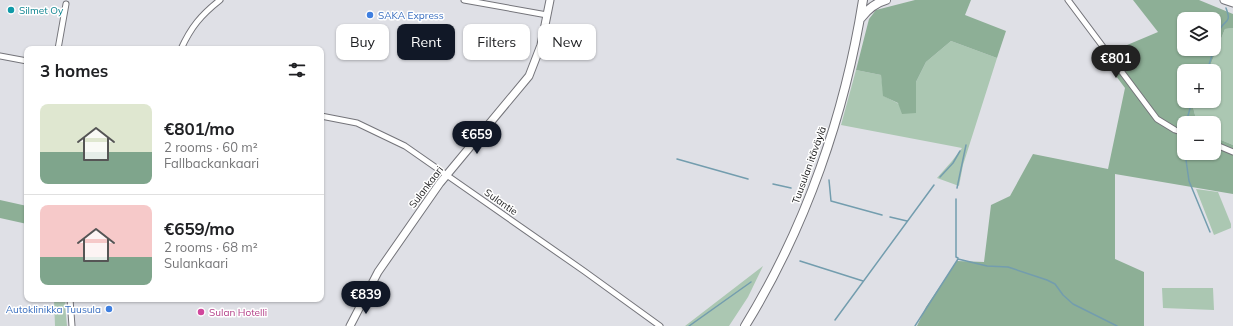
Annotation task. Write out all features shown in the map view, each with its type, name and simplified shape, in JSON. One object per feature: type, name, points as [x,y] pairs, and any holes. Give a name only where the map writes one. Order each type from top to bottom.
[{"type":"main road","name":"Tuusulan itäväylä","points":[[745,326],[782,261],[824,159],[844,92],[860,21],[863,0]]},
{"type":"main road","points":[[860,21],[874,4],[886,0]]},
{"type":"street","points":[[182,46],[201,16],[220,0]]},
{"type":"street","points":[[464,0],[547,15]]},
{"type":"street","name":"Sulankaari","points":[[350,326],[378,272],[440,183],[529,76],[541,45],[550,0]]},
{"type":"street","points":[[1068,0],[1157,119],[1177,131]]},
{"type":"street","points":[[1224,0],[1233,3]]},
{"type":"street","points":[[59,46],[66,4]]},
{"type":"street","points":[[0,56],[24,60]]},
{"type":"street","name":"Sulantie","points":[[324,117],[357,123],[405,146],[660,326]]},
{"type":"street","points":[[1221,147],[1233,152]]},
{"type":"street","points":[[70,302],[72,326]]},
{"type":"green space","points":[[915,0],[971,0],[965,15],[1006,31],[997,58],[951,41],[926,62],[916,82],[916,113],[902,114],[898,103],[883,96],[881,75],[856,70],[869,19],[876,10]]},
{"type":"green space","points":[[1133,0],[1199,0],[1233,14],[1233,28],[1225,29],[1221,39],[1221,12],[1177,12],[1177,56],[1214,56],[1211,64],[1177,64],[1177,108],[1193,108],[1195,116],[1177,116],[1177,160],[1221,160],[1221,140],[1233,145],[1233,194],[1115,174],[1115,259],[1144,272],[1144,326],[917,326],[926,307],[957,261],[984,262],[991,205],[1010,196],[1033,154],[1108,169],[1125,88],[1101,56],[1158,32]]},
{"type":"green space","points":[[1233,28],[1233,145],[1221,140],[1221,116],[1195,116],[1193,108],[1221,108],[1221,64],[1211,64],[1214,56],[1221,56],[1221,39],[1225,29]]},
{"type":"green space","points":[[951,41],[997,58],[963,165],[959,186],[937,178],[962,148],[841,125],[856,70],[881,75],[884,96],[916,113],[916,82],[926,62]]},
{"type":"green space","points":[[1196,189],[1218,192],[1231,224],[1231,228],[1214,235]]},
{"type":"green space","points":[[0,200],[24,205],[24,223],[0,218]]},
{"type":"green space","points":[[763,266],[748,297],[729,326],[685,326]]},
{"type":"green space","points":[[1162,288],[1213,288],[1214,310],[1163,308]]},
{"type":"green space","points":[[54,302],[66,302],[67,326],[55,326]]},
{"type":"waterway","points":[[1221,28],[1228,19],[1226,8]]},
{"type":"waterway","points":[[1209,64],[1212,56]]},
{"type":"waterway","points":[[1188,116],[1190,108]]},
{"type":"waterway","points":[[957,188],[966,145]]},
{"type":"waterway","points":[[940,177],[953,163],[960,151]]},
{"type":"waterway","points":[[677,159],[748,179]]},
{"type":"waterway","points":[[1186,160],[1189,181],[1210,232]]},
{"type":"waterway","points":[[829,180],[831,201],[882,215]]},
{"type":"waterway","points":[[773,184],[791,188]]},
{"type":"waterway","points":[[835,320],[934,185]]},
{"type":"waterway","points":[[956,199],[956,257],[958,258]]},
{"type":"waterway","points":[[890,217],[907,221]]},
{"type":"waterway","points":[[958,259],[987,266],[1008,267],[1047,280],[1055,284],[1063,295],[1073,304],[1117,326]]},
{"type":"waterway","points":[[915,326],[958,259]]},
{"type":"waterway","points":[[800,261],[863,281]]},
{"type":"waterway","points":[[689,326],[751,282]]},
{"type":"place","name":"Silmet Oy","points":[[11,10]]},
{"type":"place","name":"SAKA Express","points":[[370,15]]},
{"type":"place","name":"Autoklinikka Tuusula","points":[[109,309]]},
{"type":"place","name":"Sulan Hotelli","points":[[201,312]]}]
